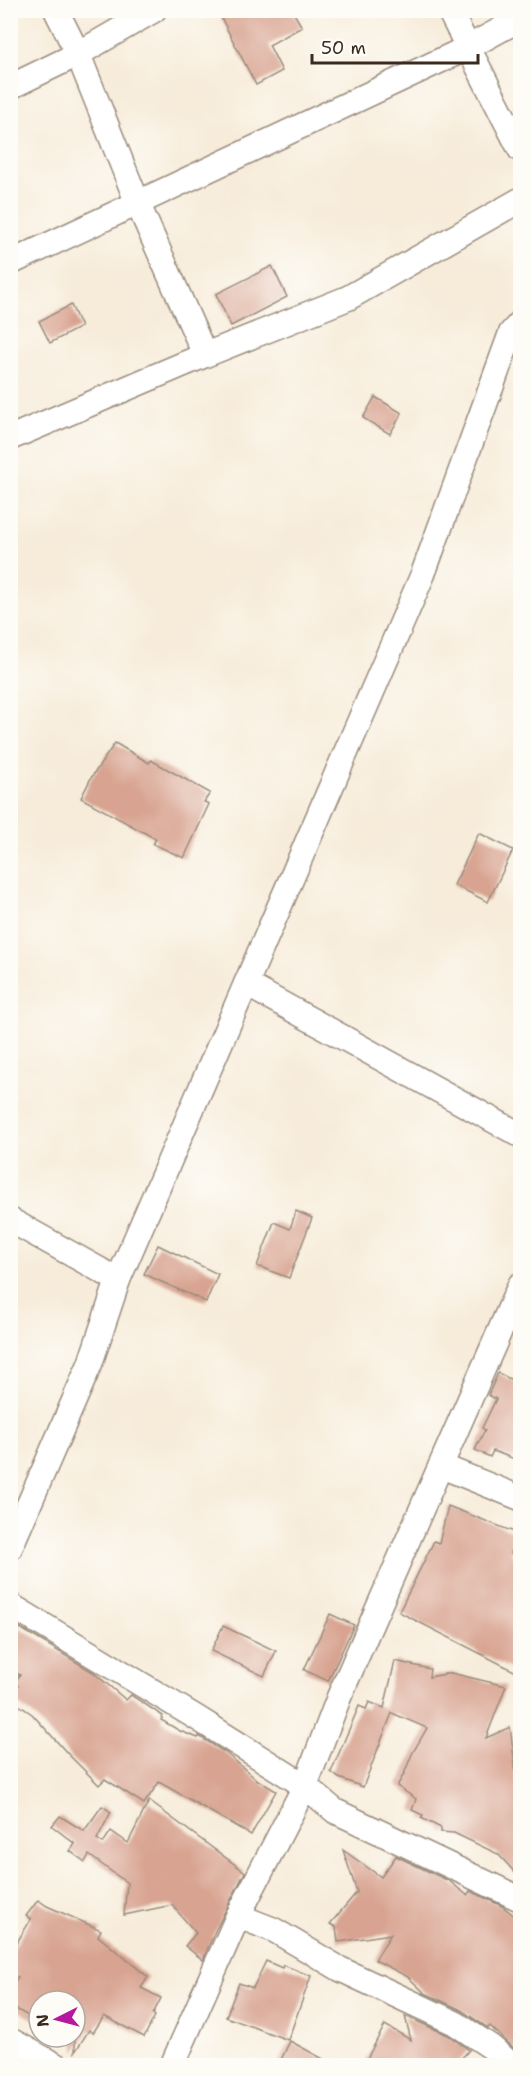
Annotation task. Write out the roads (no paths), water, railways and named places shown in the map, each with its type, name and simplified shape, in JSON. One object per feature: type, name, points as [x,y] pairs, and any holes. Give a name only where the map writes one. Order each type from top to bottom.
[{"type":"street","points":[[56,10],[78,54],[138,204],[205,355]]},
{"type":"street","points":[[10,87],[78,54],[154,10]]},
{"type":"street","points":[[449,10],[520,149]]},
{"type":"street","points":[[10,263],[467,48],[520,19]]},
{"type":"street","points":[[10,438],[205,355],[348,298],[520,200]]},
{"type":"street","points":[[10,1548],[90,1364],[118,1280],[423,574],[511,333],[520,323]]},
{"type":"street","points":[[246,984],[520,1135]]},
{"type":"street","points":[[10,1220],[118,1280]]},
{"type":"street","points":[[172,2066],[238,1916],[305,1786],[339,1697],[520,1285]]},
{"type":"street","points":[[441,1466],[520,1498]]},
{"type":"street","points":[[10,1605],[305,1786],[335,1811],[520,1899]]},
{"type":"street","points":[[238,1916],[274,1929],[340,1969],[455,2023],[491,2047],[513,2066]]},
{"type":"street","points":[[10,2040],[57,2066]]}]
